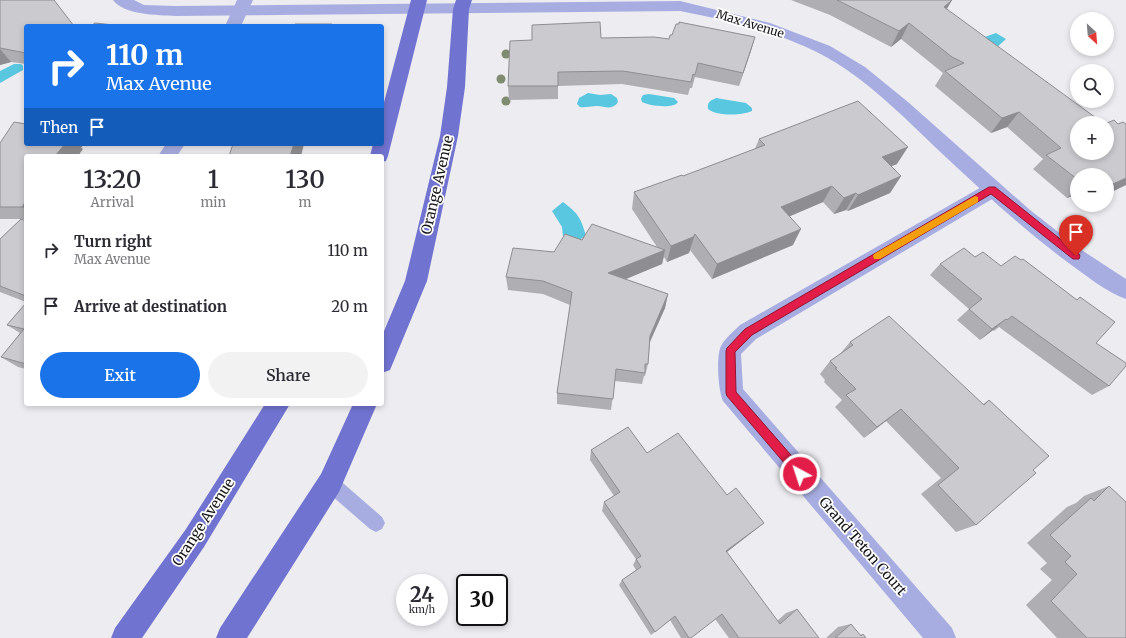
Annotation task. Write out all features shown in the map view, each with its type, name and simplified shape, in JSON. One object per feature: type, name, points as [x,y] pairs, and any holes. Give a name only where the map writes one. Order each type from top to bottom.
[{"type":"main road","points":[[384,137],[418,4]]},
{"type":"main road","name":"Orange Avenue","points":[[384,359],[416,281],[449,136],[456,87],[462,5]]},
{"type":"main road","name":"Orange Avenue","points":[[125,638],[194,538],[277,406]]},
{"type":"main road","points":[[230,638],[330,483],[364,406]]},
{"type":"street","name":"Max Avenue","points":[[121,0],[141,9],[175,11],[242,5],[632,3],[680,6],[726,15],[789,36],[842,59],[860,71],[939,139],[992,190],[1065,249],[1126,290]]},
{"type":"street","points":[[234,24],[242,5]]},
{"type":"street","name":"Grand Teton Court","points":[[942,638],[731,393],[730,351],[748,332],[992,190]]},
{"type":"lane","points":[[330,483],[376,523]]},
{"type":"water","points":[[996,33],[1006,39],[995,49],[976,40]]},
{"type":"water","points":[[14,64],[21,64],[23,66],[23,70],[0,83],[0,71]]},
{"type":"water","points":[[588,93],[600,95],[611,94],[617,98],[618,102],[616,105],[611,107],[580,107],[577,104],[579,98]]},
{"type":"water","points":[[649,94],[674,98],[678,102],[672,106],[655,106],[642,102],[641,99],[643,95]]},
{"type":"water","points":[[716,98],[746,103],[752,108],[752,111],[742,114],[717,113],[708,109],[709,103]]},
{"type":"water","points":[[563,202],[576,213],[582,225],[586,236],[579,240],[563,236],[562,227],[552,211]]},
{"type":"building","points":[[0,0],[54,0],[72,24],[24,24],[24,53],[0,48]]},
{"type":"building","points":[[837,0],[952,0],[944,7],[1070,99],[1070,108],[1082,108],[1093,116],[1070,116],[1070,160],[1114,160],[1114,120],[1118,124],[1123,122],[1126,124],[1126,178],[1114,184],[1114,168],[1070,168],[1070,174],[1046,155],[1061,148],[1019,112],[1002,118],[945,71],[964,63],[952,57],[909,23],[899,31]]},
{"type":"building","points":[[600,22],[601,38],[654,37],[669,39],[676,24],[679,24],[679,22],[755,37],[743,73],[698,63],[695,75],[693,74],[691,82],[623,71],[558,72],[558,86],[508,86],[510,41],[532,40],[532,25]]},
{"type":"building","points":[[858,101],[908,147],[882,157],[901,176],[858,195],[856,193],[844,198],[832,186],[781,207],[801,229],[717,264],[695,234],[693,237],[671,246],[634,192],[682,175],[683,176],[765,145],[759,139]]},
{"type":"building","points":[[14,122],[24,124],[24,146],[63,146],[57,154],[24,154],[24,204],[22,207],[0,207],[0,143]]},
{"type":"building","points":[[232,146],[293,146],[291,154],[230,154]]},
{"type":"building","points":[[21,219],[24,220],[24,295],[0,286],[0,239]]},
{"type":"building","points":[[592,224],[665,250],[608,273],[668,294],[650,336],[648,364],[645,364],[645,373],[616,369],[613,399],[557,393],[572,292],[543,281],[506,277],[513,248],[554,252],[565,234],[582,240]]},
{"type":"building","points":[[964,248],[975,257],[983,252],[1001,266],[1015,256],[1021,260],[1023,259],[1077,300],[1080,297],[1115,322],[1096,343],[1126,363],[1126,366],[1109,386],[1012,316],[992,329],[969,309],[982,299],[940,264]]},
{"type":"building","points":[[24,305],[24,329],[7,325]]},
{"type":"building","points":[[889,316],[984,405],[989,400],[1049,456],[1033,470],[1036,473],[976,525],[938,485],[959,468],[901,409],[877,427],[846,395],[856,389],[830,361],[853,345],[850,342]]},
{"type":"building","points":[[24,329],[24,363],[1,357]]},
{"type":"building","points":[[628,427],[647,453],[678,433],[727,495],[736,488],[764,523],[726,551],[780,624],[797,609],[819,638],[739,638],[722,614],[691,638],[689,638],[675,616],[655,632],[622,580],[641,567],[636,559],[641,556],[604,502],[620,492],[591,450]]},
{"type":"building","points":[[1109,486],[1126,502],[1126,638],[1087,638],[1051,601],[1077,574],[1065,562],[1071,556],[1050,535],[1091,498],[1094,501]]},
{"type":"building","points":[[851,624],[861,636],[863,634],[866,638],[835,638]]},
{"type":"slow traffic","points":[[877,256],[975,200]]},
{"type":"route","points":[[800,474],[731,393],[730,351],[748,332],[992,190],[1076,256]]}]
